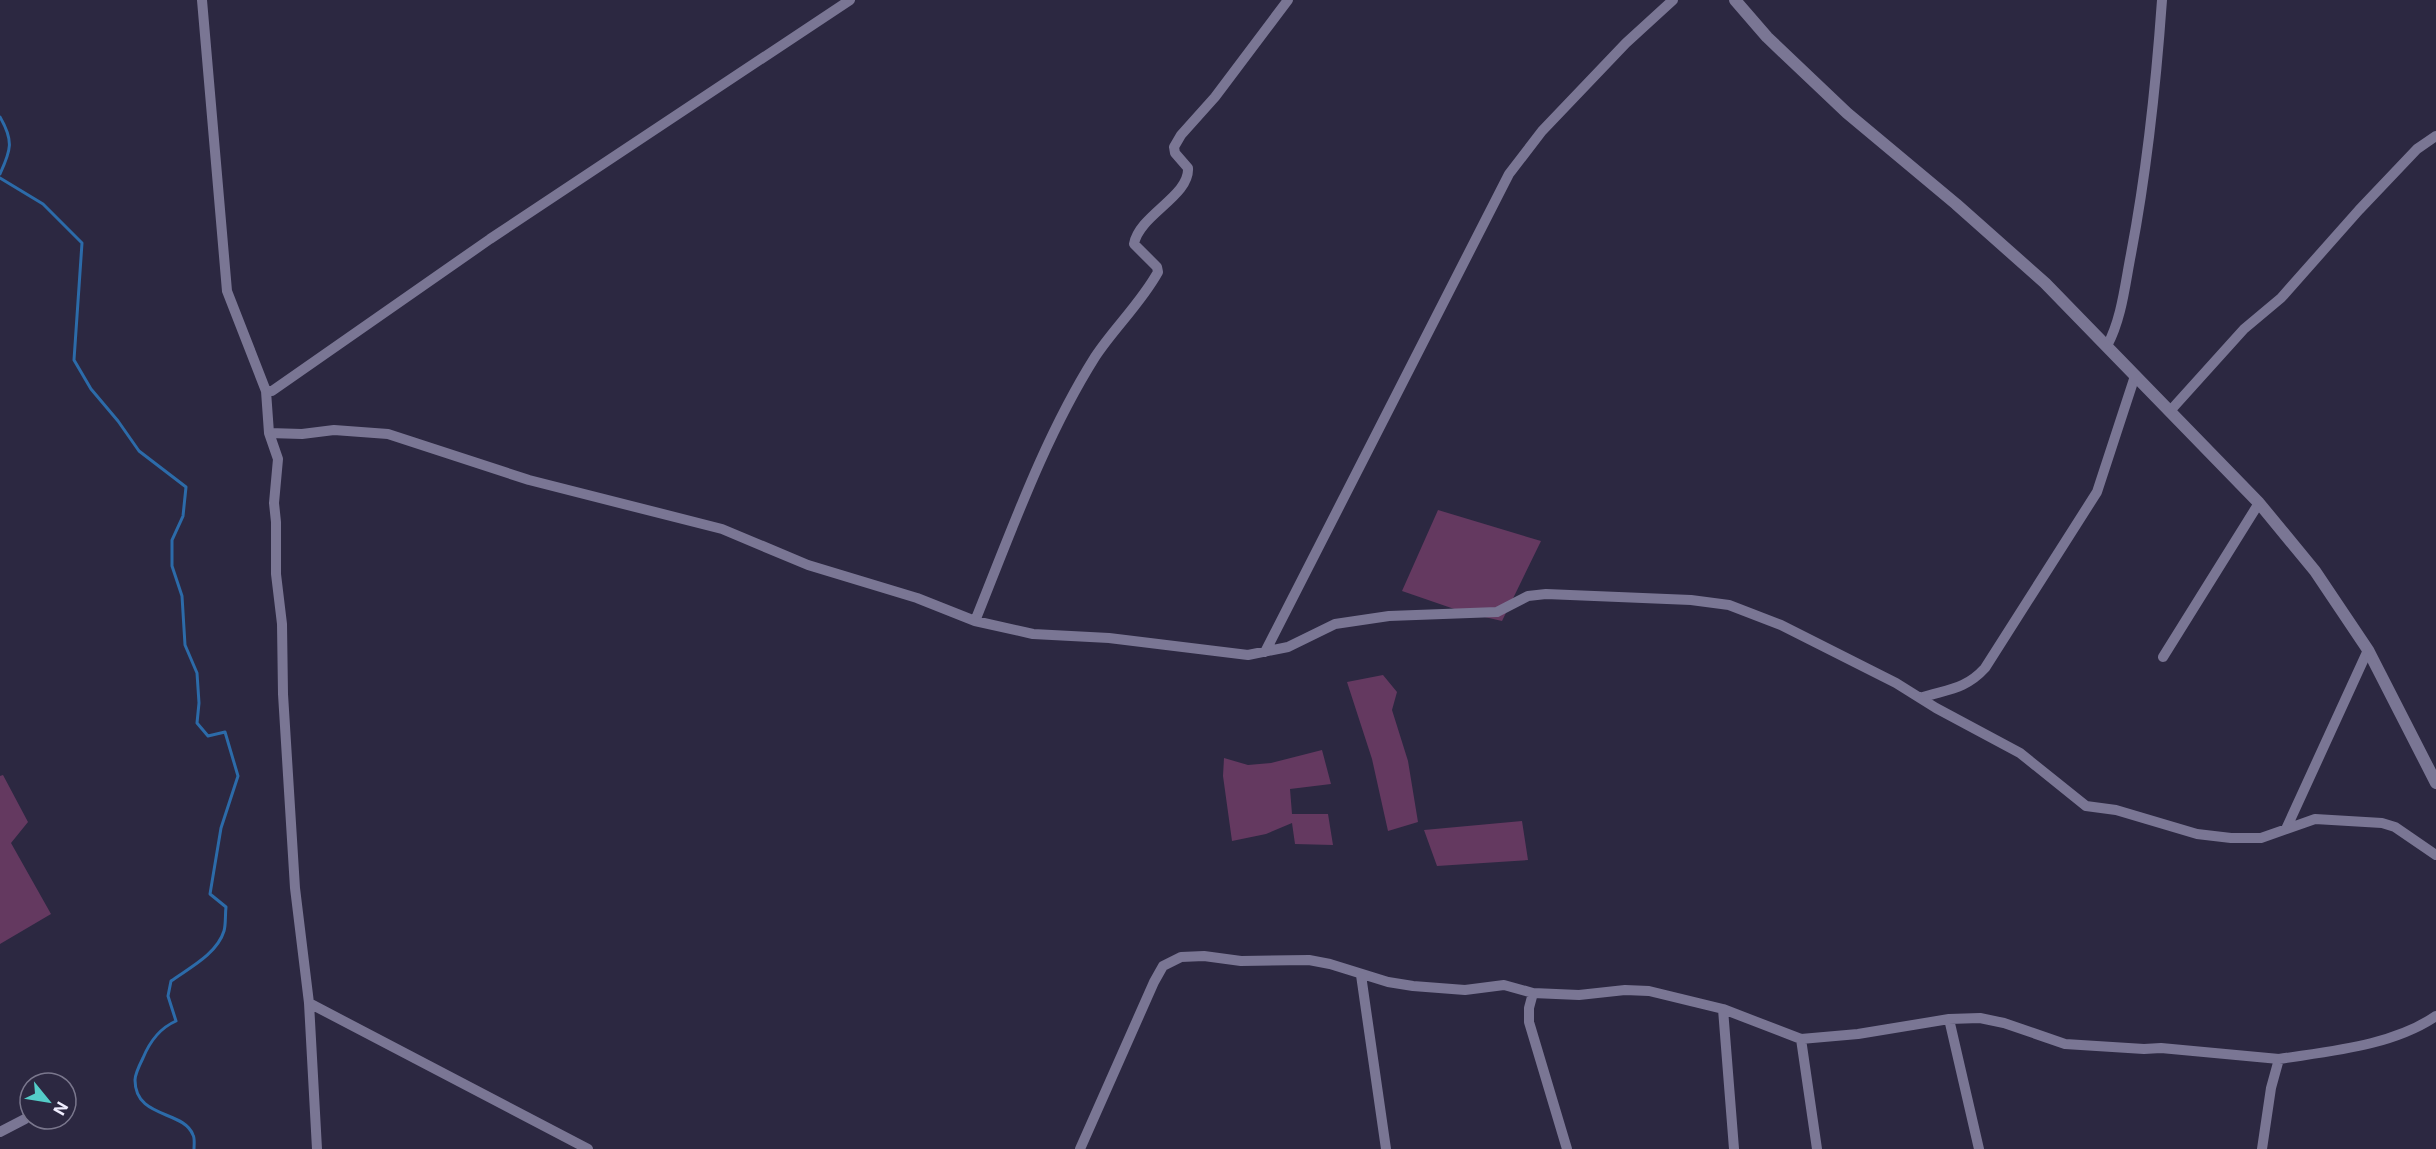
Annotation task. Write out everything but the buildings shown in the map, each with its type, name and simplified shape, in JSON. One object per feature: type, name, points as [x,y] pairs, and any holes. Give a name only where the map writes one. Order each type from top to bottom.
[{"type":"street","points":[[202,0],[227,291],[266,391],[269,433],[278,459],[274,503],[276,574],[282,624],[295,888],[309,1003],[317,1149]]},
{"type":"street","points":[[266,391],[272,391],[490,239],[850,0]]},
{"type":"street","points":[[975,621],[1030,487],[1065,411],[1096,357],[1158,272],[1157,267],[1134,244],[1146,221],[1175,194],[1188,175],[1188,168],[1175,153],[1176,142],[1215,97],[1288,0]]},
{"type":"street","points":[[1265,652],[1509,174],[1542,131],[1626,44],[1673,0]]},
{"type":"street","points":[[1736,0],[1804,73],[1893,153],[2010,250],[2259,503],[2314,571],[2368,650],[2436,783]]},
{"type":"street","points":[[2107,346],[2117,322],[2140,207],[2147,160],[2162,0]]},
{"type":"street","points":[[2170,411],[2244,329],[2281,298],[2417,149],[2436,136]]},
{"type":"street","points":[[1920,698],[1962,687],[1972,682],[1985,668],[2097,492],[2135,376]]},
{"type":"street","points":[[269,433],[302,434],[334,430],[388,434],[529,480],[722,529],[808,565],[917,598],[975,621],[1033,634],[1109,638],[1248,655],[1288,647],[1335,624],[1389,616],[1497,612],[1528,596],[1546,594],[1690,600],[1729,605],[1781,625],[1896,683],[2020,753],[2079,803],[2086,806],[2116,810],[2197,834],[2261,838],[2315,819],[2382,823],[2395,827],[2436,855]]},
{"type":"street","points":[[2163,657],[2259,503]]},
{"type":"street","points":[[2286,829],[2368,650]]},
{"type":"street","points":[[1080,1149],[1163,966],[1180,957],[1204,956],[1241,961],[1309,960],[1330,964],[1361,975],[1413,986],[1465,990],[1504,985],[1533,993],[1579,995],[1625,990],[1649,991],[1723,1009],[1801,1039],[1858,1034],[1949,1019],[1980,1018],[1996,1021],[2065,1044],[2161,1048],[2279,1059],[2372,1042],[2410,1031],[2436,1016]]},
{"type":"street","points":[[1361,975],[1386,1149]]},
{"type":"street","points":[[1533,993],[1529,1022],[1567,1149]]},
{"type":"street","points":[[309,1003],[588,1149]]},
{"type":"street","points":[[1723,1009],[1734,1149]]},
{"type":"street","points":[[1949,1019],[1979,1149]]},
{"type":"street","points":[[1801,1039],[1817,1149]]},
{"type":"street","points":[[2262,1149],[2271,1088],[2279,1059]]},
{"type":"street","points":[[0,1132],[18,1123]]},
{"type":"shaded area","points":[[1438,510],[1541,541],[1502,621],[1463,612],[1402,591]]},
{"type":"shaded area","points":[[1383,675],[1397,692],[1392,710],[1408,761],[1418,822],[1388,831],[1372,759],[1347,682]]},
{"type":"shaded area","points":[[1322,750],[1331,784],[1290,789],[1292,814],[1328,814],[1333,845],[1295,844],[1292,823],[1266,834],[1232,841],[1223,776],[1224,758],[1248,765],[1271,763]]},
{"type":"shaded area","points":[[3,775],[28,822],[11,843],[51,914],[0,944],[0,776]]},
{"type":"shaded area","points":[[1522,821],[1528,860],[1437,866],[1424,830]]},
{"type":"waterway","points":[[0,117],[9,139],[9,152],[0,174]]},
{"type":"waterway","points":[[0,178],[43,204],[82,243],[74,360],[91,389],[139,451],[186,487],[183,516],[172,540],[172,566],[182,596],[185,645],[197,673],[199,703],[197,723],[208,736],[225,732],[238,776],[221,828],[210,894],[226,907],[224,931],[209,954],[171,981],[168,996],[176,1021],[160,1031],[152,1041],[139,1066],[135,1080],[137,1093],[143,1102],[188,1127],[194,1136],[194,1149]]}]
